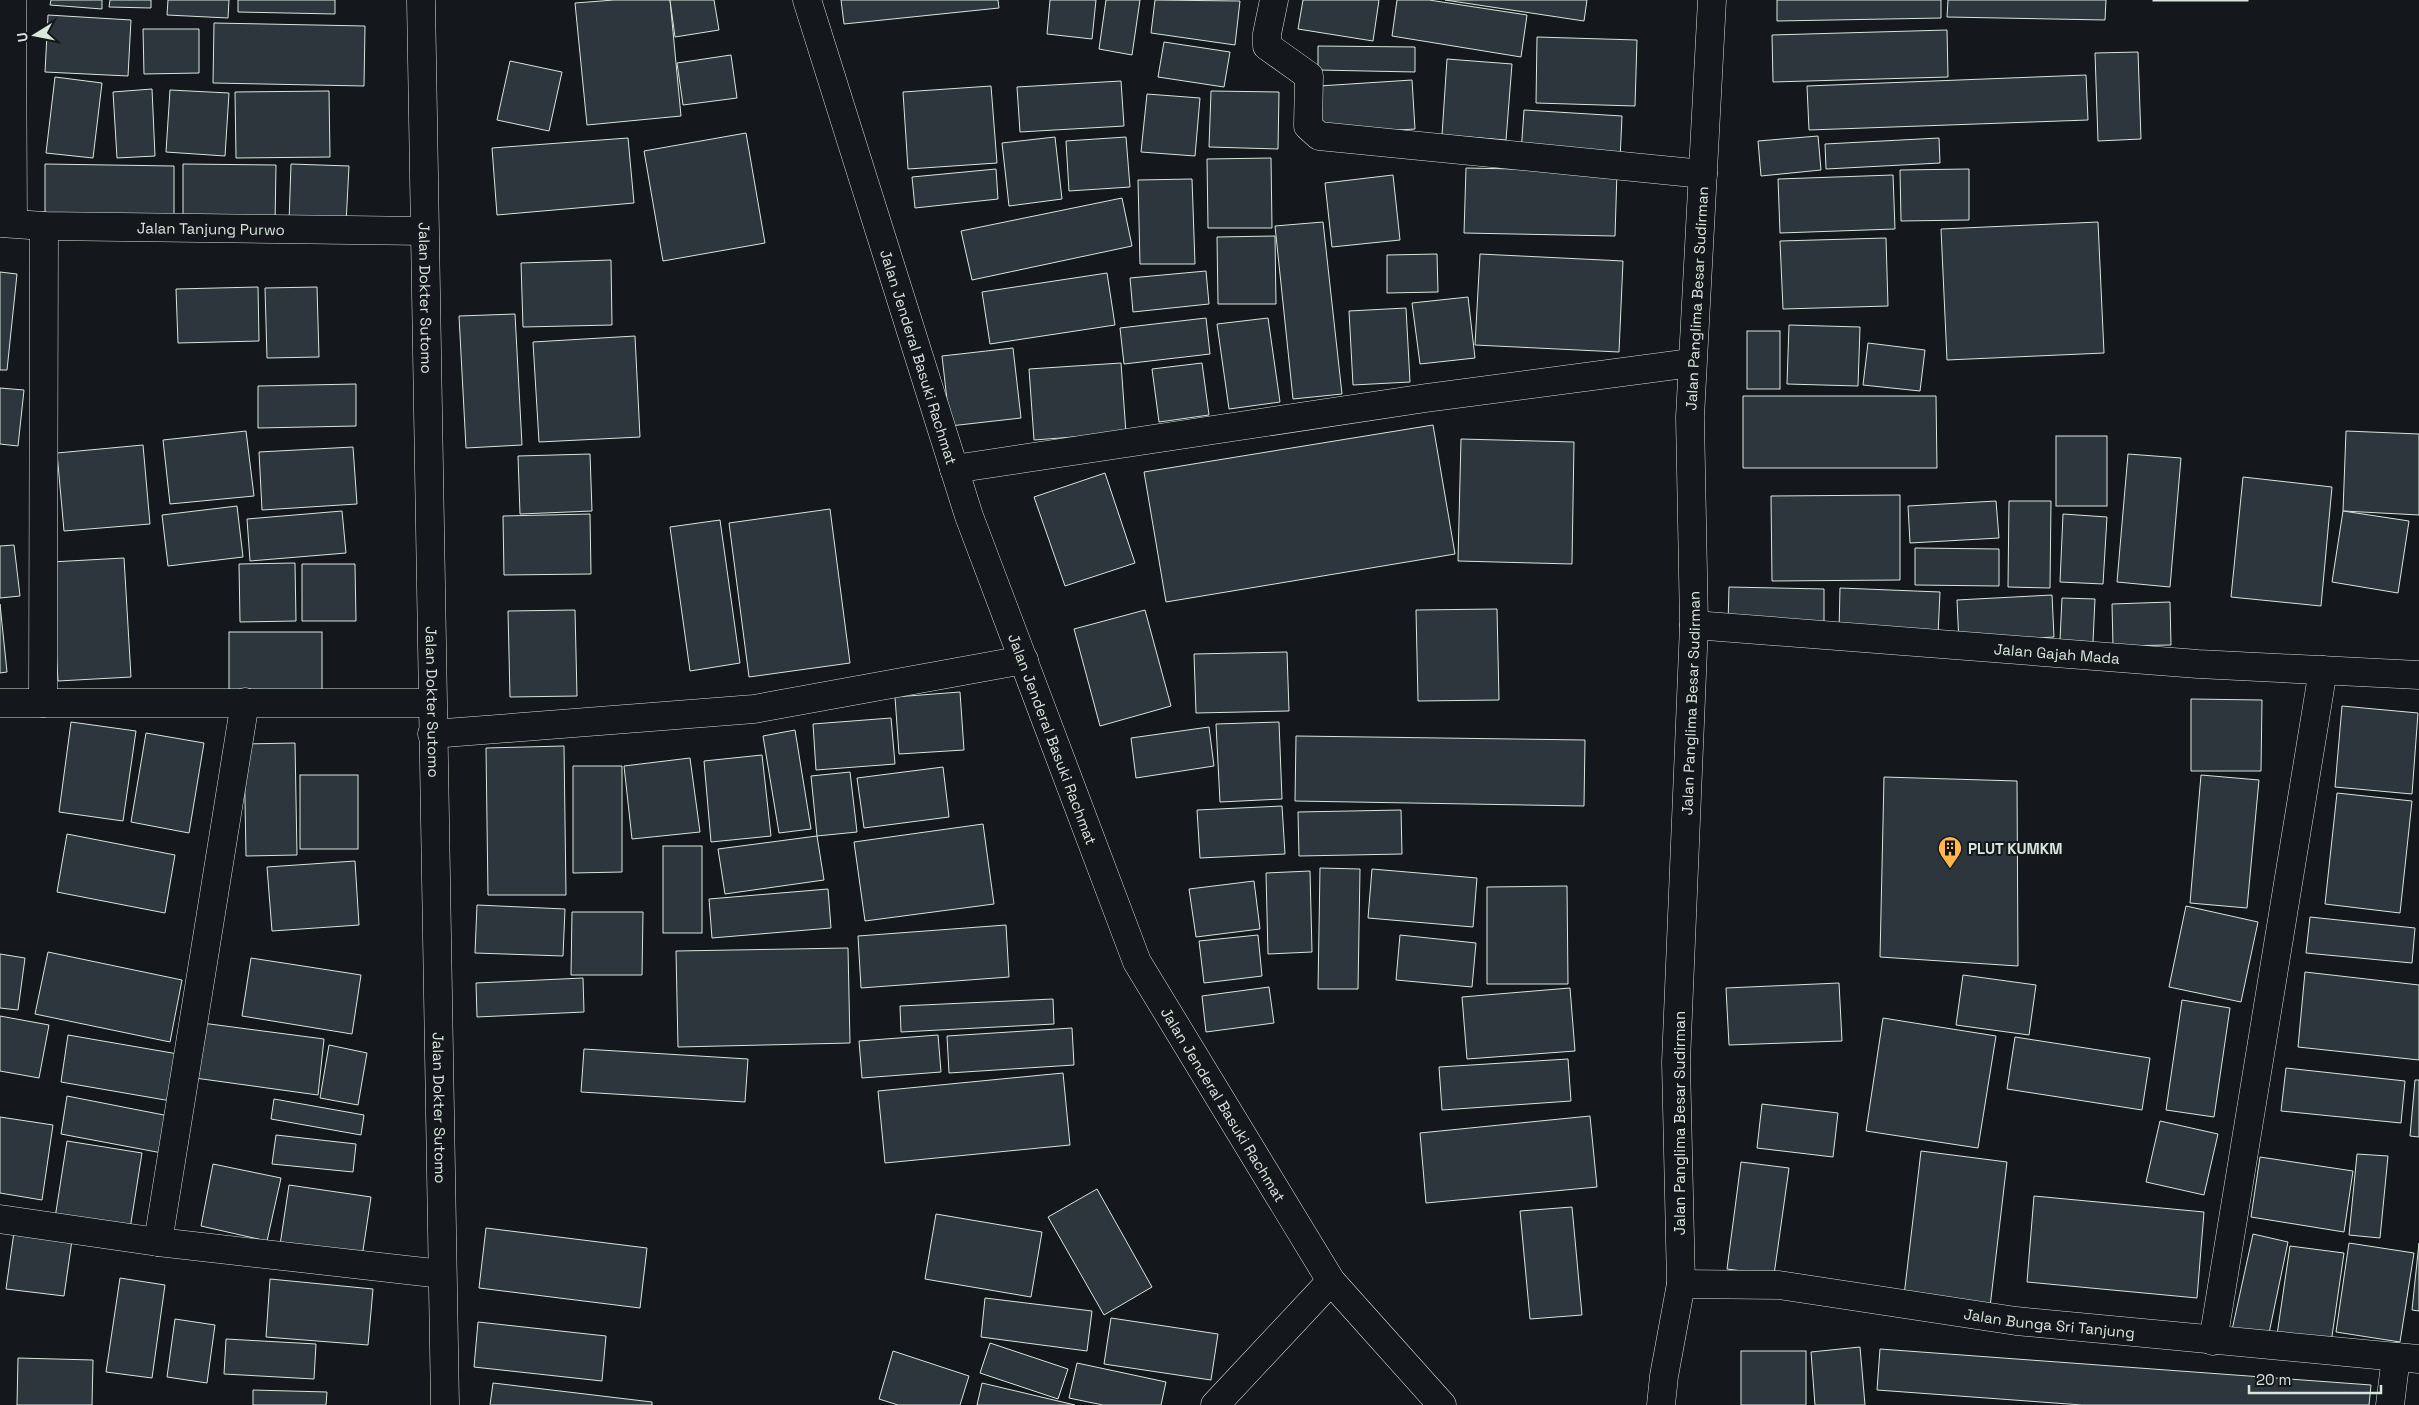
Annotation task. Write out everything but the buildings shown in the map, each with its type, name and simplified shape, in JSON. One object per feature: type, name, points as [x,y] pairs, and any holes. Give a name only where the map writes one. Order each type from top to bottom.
[{"type":"main road","points":[[6,223],[12,0]]},
{"type":"main road","name":"Jalan Dokter Sutomo","points":[[421,0],[431,703],[445,1405]]},
{"type":"main road","name":"Jalan Jenderal Basuki Rachmat","points":[[807,0],[969,516],[1137,962],[1331,1281],[1442,1405]]},
{"type":"main road","points":[[1274,0],[1267,34],[1268,46],[1309,76],[1308,126],[1319,136],[1703,174]]},
{"type":"main road","name":"Jalan Panglima Besar Sudirman","points":[[1661,1405],[1664,1376],[1681,1284],[1676,1062],[1694,624],[1690,417],[1691,363],[1712,0]]},
{"type":"main road","name":"Jalan Tanjung Purwo","points":[[6,223],[44,226],[424,231]]},
{"type":"main road","points":[[43,703],[44,226]]},
{"type":"main road","points":[[954,469],[1426,398],[1691,363]]},
{"type":"main road","name":"Jalan Gajah Mada","points":[[1694,624],[2198,664],[2419,675]]},
{"type":"main road","points":[[432,734],[754,708],[1024,660]]},
{"type":"main road","points":[[2213,1341],[2323,670]]},
{"type":"main road","points":[[158,1242],[245,702]]},
{"type":"main road","points":[[0,703],[431,703]]},
{"type":"main road","points":[[0,1218],[158,1242],[442,1274]]},
{"type":"main road","points":[[1214,1405],[1331,1281]]},
{"type":"main road","name":"Jalan Bunga Sri Tanjung","points":[[1681,1284],[1779,1285],[2016,1321],[2408,1358]]},
{"type":"main road","points":[[2390,1405],[2408,1358]]},
{"type":"place","name":"PLUT KUMKM","points":[[1950,869]]}]
